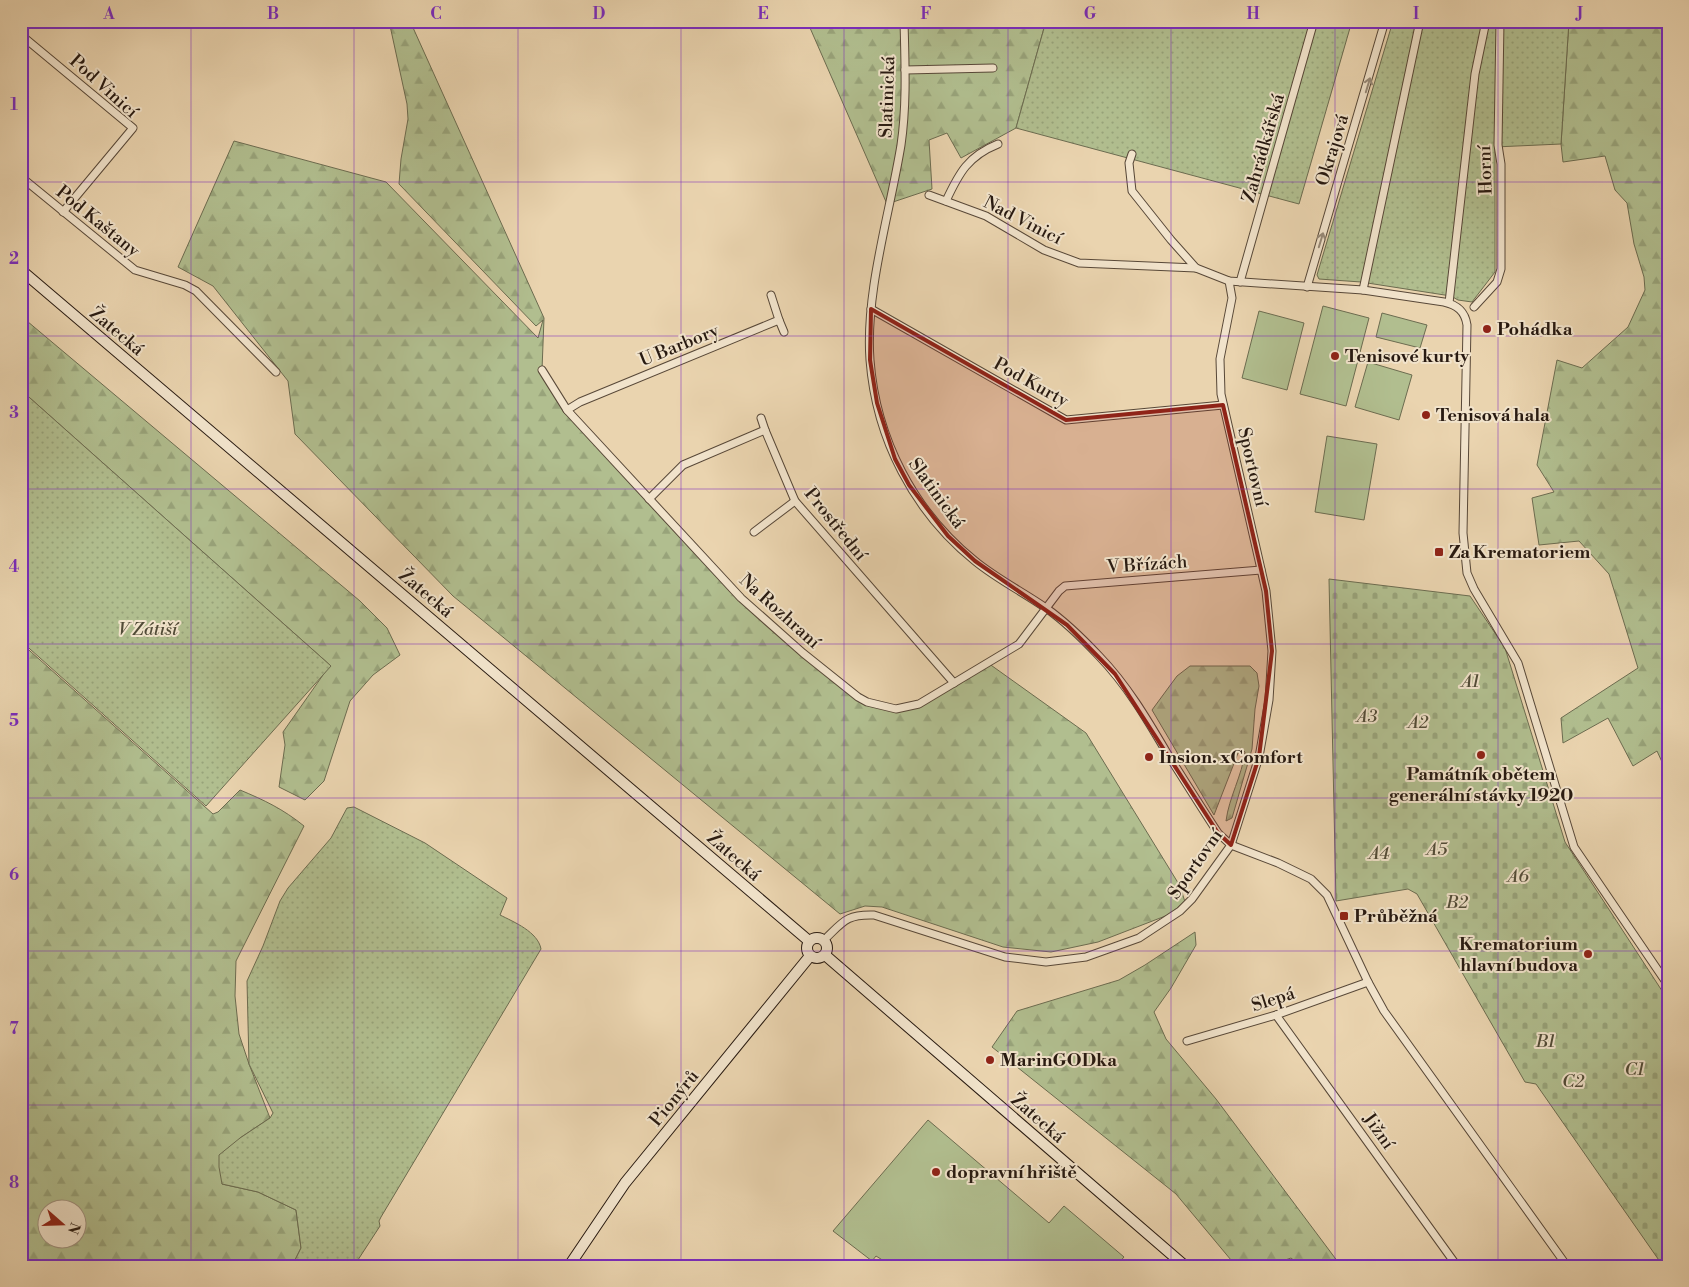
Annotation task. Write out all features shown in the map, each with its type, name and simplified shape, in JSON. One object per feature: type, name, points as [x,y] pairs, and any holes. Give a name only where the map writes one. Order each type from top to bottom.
[{"type":"street","name":"Slatinická","points":[[904,21],[905,70],[901,142],[877,268],[869,336],[870,360],[877,403],[883,428],[895,459],[909,485],[948,536],[968,555],[1006,583],[1047,608],[1068,625],[1115,674],[1134,698],[1218,833],[1231,845]]},
{"type":"street","name":"Zahrádkářská","points":[[1240,282],[1314,21]]},
{"type":"street","name":"Okrajová","points":[[1307,287],[1385,21]]},
{"type":"street","points":[[1363,290],[1420,21]]},
{"type":"street","points":[[1449,303],[1475,74],[1486,21]]},
{"type":"street","name":"Horní","points":[[1474,307],[1497,282],[1501,269],[1501,164],[1498,145],[1500,21]]},
{"type":"street","name":"Pod Vinicí","points":[[21,35],[133,128],[63,212]]},
{"type":"street","points":[[905,70],[993,68]]},
{"type":"street","points":[[946,201],[962,170],[972,158],[985,149],[998,144]]},
{"type":"street","points":[[1132,154],[1129,163],[1132,191],[1196,268],[1229,282],[1363,290],[1449,303],[1463,313],[1467,325],[1463,533],[1466,573],[1518,664],[1574,847],[1668,985]]},
{"type":"street","name":"Pod Kaštany","points":[[21,177],[135,270],[184,285],[196,291],[276,372]]},
{"type":"street","name":"Nad Vinicí","points":[[929,195],[986,216],[1044,250],[1078,263],[1196,268]]},
{"type":"street","name":"Žatecká","points":[[21,270],[809,941]]},
{"type":"street","name":"Sportovní","points":[[824,940],[847,918],[859,914],[874,914],[1005,957],[1046,962],[1086,957],[1139,938],[1180,911],[1192,899],[1231,845],[1259,757],[1269,700],[1272,651],[1266,591],[1223,405],[1220,359],[1232,298],[1229,282]]},
{"type":"street","points":[[771,295],[784,332]]},
{"type":"street","name":"Pod Kurty","points":[[871,309],[1066,420],[1223,405]]},
{"type":"street","name":"U Barbory","points":[[566,410],[580,402],[779,320]]},
{"type":"street","name":"Na Rozhraní","points":[[542,370],[566,410],[741,598],[803,653],[858,697],[867,702],[896,708],[919,704],[1019,644],[1047,608]]},
{"type":"street","name":"Prostřední","points":[[761,418],[795,501],[954,684]]},
{"type":"street","points":[[649,499],[684,465],[765,430]]},
{"type":"street","points":[[754,532],[795,501]]},
{"type":"street","name":"V Břízách","points":[[1047,608],[1065,586],[1261,570]]},
{"type":"street","points":[[1231,845],[1278,863],[1311,879],[1327,895],[1368,982],[1390,1019],[1567,1266]]},
{"type":"street","points":[[818,938],[824,940],[827,949],[825,955],[819,958],[810,956],[807,947],[809,941],[818,938]]},
{"type":"street","name":"Žatecká","points":[[825,955],[1185,1266]]},
{"type":"street","name":"Pionýrů","points":[[571,1263],[625,1183],[810,956]]},
{"type":"street","name":"Slepá","points":[[1187,1041],[1276,1014],[1368,982]]},
{"type":"street","name":"Jižní","points":[[1276,1014],[1457,1266]]},
{"type":"street","points":[[571,1263],[582,1266]]},
{"type":"highlighted area","points":[[871,309],[1066,420],[1223,405],[1266,591],[1272,651],[1259,757],[1231,845],[1218,833],[1115,674],[1067,625],[975,561],[948,536],[909,485],[895,459],[877,403],[870,360]]},
{"type":"green space","points":[[389,21],[410,21],[544,318],[542,370],[567,410],[741,598],[858,697],[892,708],[922,702],[988,663],[1086,733],[1180,886],[1185,902],[1168,915],[1098,942],[1051,952],[1003,947],[882,907],[865,906],[840,914],[453,596],[295,434],[288,381],[213,286],[178,267],[234,141],[386,182],[538,338],[543,320],[536,326],[399,184],[408,119],[407,104]]},
{"type":"green space","points":[[807,21],[1046,21],[1016,128],[961,158],[947,133],[929,140],[932,189],[887,204]]},
{"type":"green space","points":[[1046,21],[1352,21],[1299,204],[1016,128]]},
{"type":"green space","points":[[1393,21],[1569,21],[1561,144],[1495,147],[1495,272],[1472,302],[1458,300],[1451,296],[1361,282],[1319,279],[1317,275]]},
{"type":"green space","points":[[1569,21],[1668,21],[1668,775],[1657,751],[1633,766],[1608,718],[1563,743],[1561,718],[1638,668],[1609,574],[1579,541],[1539,545],[1532,498],[1554,492],[1537,465],[1557,360],[1582,368],[1628,327],[1645,290],[1644,277],[1634,244],[1627,203],[1615,190],[1605,156],[1563,162],[1561,144]]},
{"type":"green space","name":"Tenisové kurty","points":[[1323,306],[1369,318],[1346,406],[1300,394]]},
{"type":"green space","name":"Tenisové kurty","points":[[1259,311],[1304,323],[1287,390],[1242,378]]},
{"type":"green space","name":"Tenisové kurty","points":[[1382,313],[1427,325],[1420,348],[1376,337]]},
{"type":"green space","points":[[21,316],[360,601],[387,628],[400,655],[373,675],[350,701],[324,781],[305,800],[279,787],[285,745],[283,732],[330,665],[21,390]]},
{"type":"green space","name":"Tenisové kurty","points":[[1368,362],[1412,375],[1399,420],[1355,407]]},
{"type":"green space","name":"V Zátiší","points":[[21,390],[331,666],[206,806],[21,641]]},
{"type":"green space","points":[[1327,436],[1377,444],[1364,520],[1315,512]]},
{"type":"green space","points":[[1329,579],[1470,596],[1505,648],[1565,842],[1668,1000],[1668,1266],[1663,1266],[1536,1084],[1525,1082],[1417,894],[1408,889],[1336,901]]},
{"type":"green space","points":[[21,643],[213,814],[218,812],[240,790],[273,805],[304,826],[236,961],[235,996],[239,1034],[270,1118],[240,1138],[222,1184],[258,1192],[296,1210],[301,1248],[292,1266],[21,1266]]},
{"type":"green space","points":[[1190,666],[1250,666],[1257,673],[1259,686],[1252,749],[1232,818],[1226,821],[1245,752],[1240,748],[1214,815],[1152,710],[1177,676]]},
{"type":"green space","points":[[354,807],[425,843],[507,898],[500,915],[518,924],[530,933],[539,943],[541,949],[381,1217],[379,1221],[380,1226],[354,1266],[292,1266],[301,1248],[296,1210],[258,1192],[222,1184],[219,1155],[270,1118],[273,1113],[249,1064],[247,981],[280,901],[288,888],[331,838],[347,808]]},
{"type":"green space","points":[[1195,932],[1196,945],[1171,988],[1154,1012],[1166,1039],[1216,1099],[1341,1266],[1301,1266],[1291,1258],[1268,1266],[1236,1266],[1176,1194],[992,1047],[1017,1011],[1119,980]]},
{"type":"green space","name":"dopravní hřiště","points":[[928,1120],[1049,1223],[1064,1206],[1124,1257],[1116,1266],[892,1266],[876,1256],[872,1261],[833,1231]]},
{"type":"place","name":"Pohádka","points":[[1487,329]]},
{"type":"place","name":"Tenisové kurty","points":[[1335,356]]},
{"type":"place","name":"Tenisová hala","points":[[1426,415]]},
{"type":"place","name":"Za Krematoriem","points":[[1439,552]]},
{"type":"place","name":"Památník obětem generální stávky 1920","points":[[1481,755]]},
{"type":"place","name":"Insion. xComfort","points":[[1149,757]]},
{"type":"place","name":"Průběžná","points":[[1344,916]]},
{"type":"place","name":"Krematorium hlavní budova","points":[[1588,954]]},
{"type":"place","name":"MarinGODka","points":[[990,1060]]},
{"type":"place","name":"dopravní hřiště","points":[[936,1172]]},
{"type":"park label","name":"A1","points":[[1470,681]]},
{"type":"park label","name":"A3","points":[[1367,716]]},
{"type":"park label","name":"A2","points":[[1418,722]]},
{"type":"park label","name":"A5","points":[[1437,849]]},
{"type":"park label","name":"A4","points":[[1379,853]]},
{"type":"park label","name":"A6","points":[[1518,876]]},
{"type":"park label","name":"B2","points":[[1457,902]]},
{"type":"park label","name":"B1","points":[[1545,1041]]},
{"type":"park label","name":"C1","points":[[1634,1069]]},
{"type":"park label","name":"C2","points":[[1573,1081]]}]
